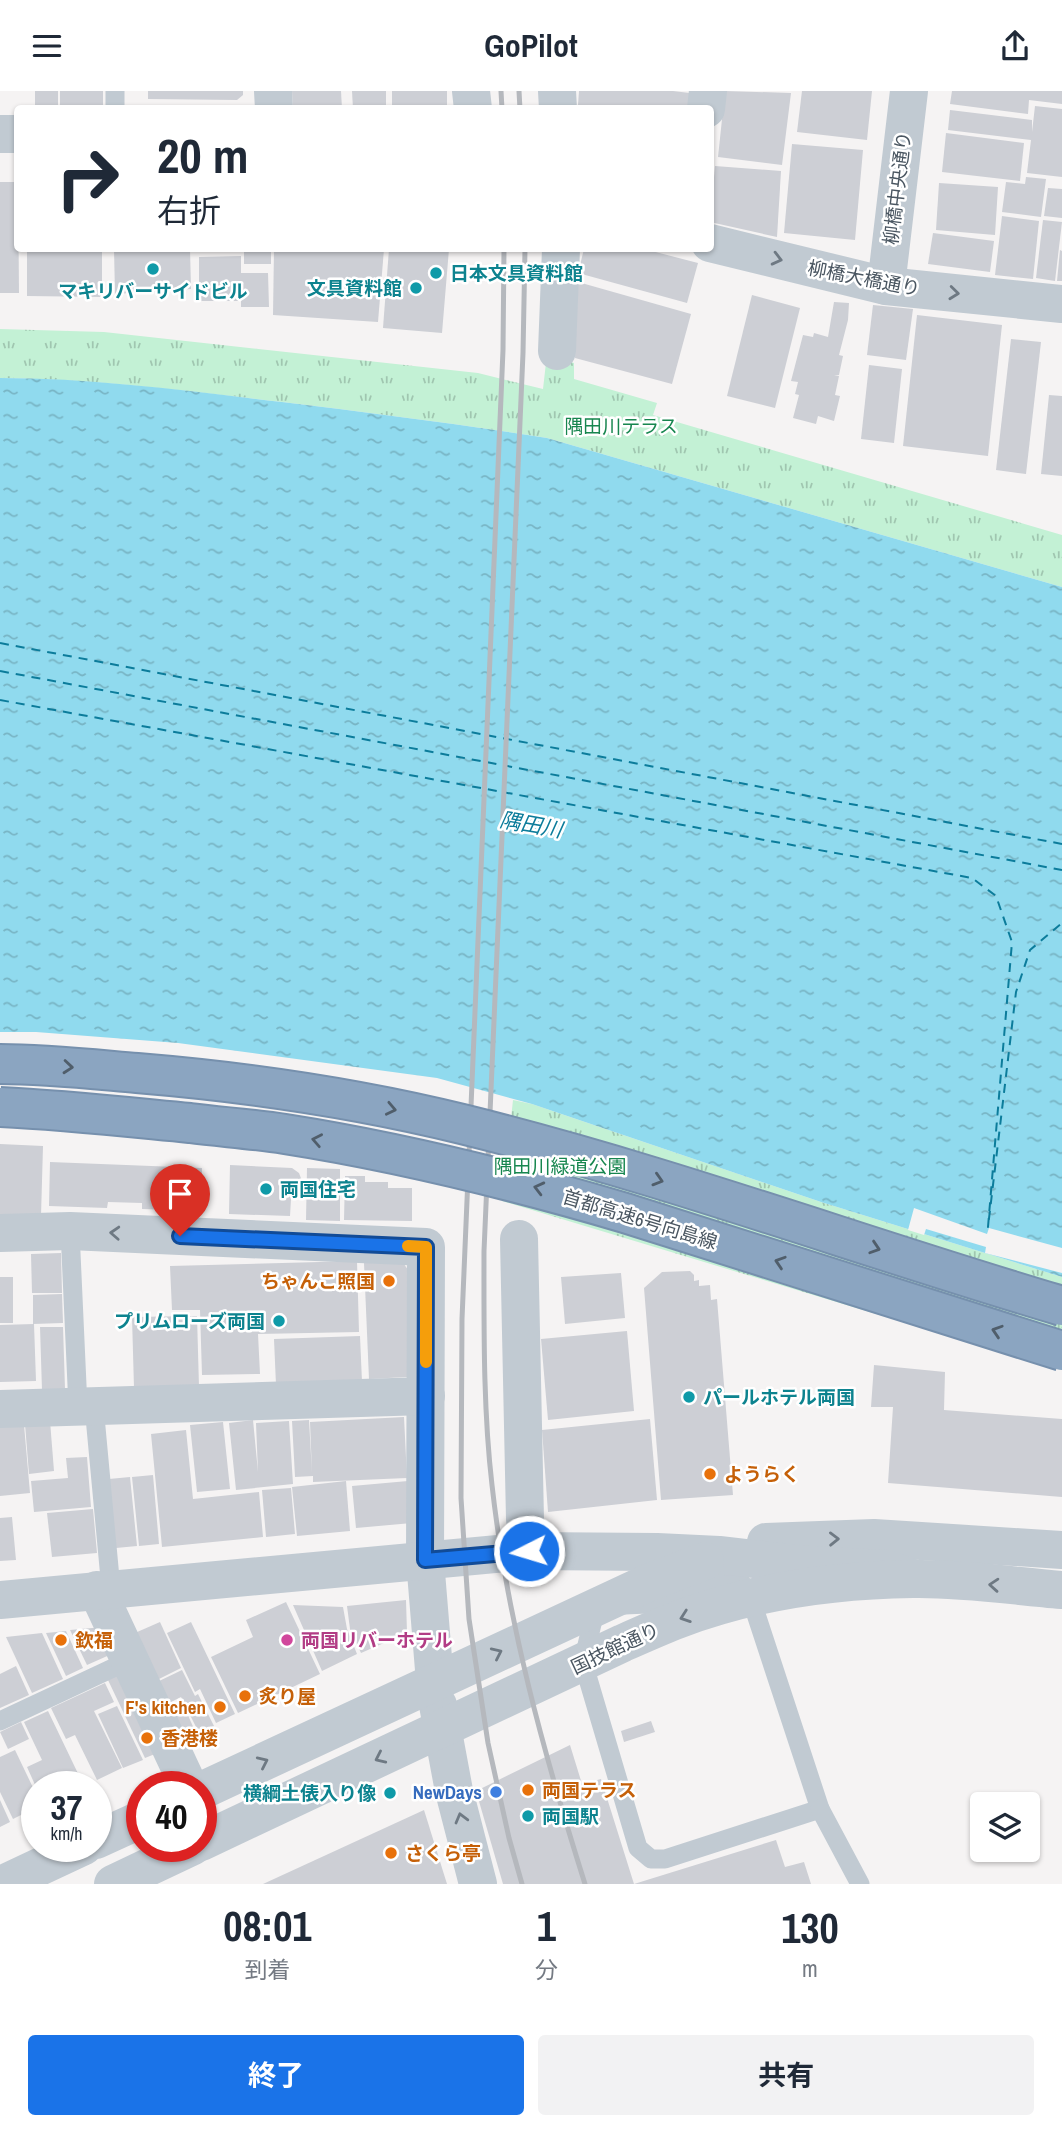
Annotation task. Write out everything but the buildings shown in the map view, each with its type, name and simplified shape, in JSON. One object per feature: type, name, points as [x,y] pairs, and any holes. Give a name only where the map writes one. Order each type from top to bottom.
[{"type":"highway","points":[[0,1064],[41,1064],[196,1078],[352,1102],[460,1123],[640,1174],[1062,1306]]},
{"type":"highway","name":"首都高速6号向島線","points":[[0,1107],[89,1112],[282,1133],[457,1169],[554,1192],[625,1213],[1062,1351]]},
{"type":"street","name":"柳橋中央通り","points":[[886,286],[909,91]]},
{"type":"street","name":"柳橋大橋通り","points":[[714,244],[886,286],[1062,304]]},
{"type":"street","points":[[556,351],[561,252]]},
{"type":"street","points":[[0,1233],[71,1231],[426,1247],[425,1560],[435,1682],[442,1729],[454,1791],[478,1884]]},
{"type":"street","points":[[519,1239],[525,1500],[529,1551]]},
{"type":"street","points":[[0,1409],[426,1396]]},
{"type":"street","points":[[657,1552],[765,1542],[874,1538],[1062,1550]]},
{"type":"street","points":[[217,1784],[650,1582],[719,1555],[765,1542]]},
{"type":"street","points":[[0,1600],[529,1551],[719,1555],[808,1565],[887,1569],[915,1579]]},
{"type":"street","name":"国技館通り","points":[[217,1834],[676,1620],[751,1599],[848,1582],[915,1579],[1062,1590]]},
{"type":"street","points":[[104,1590],[130,1660],[181,1771]]},
{"type":"street","points":[[3,1884],[50,1862]]},
{"type":"street","points":[[125,1881],[162,1862]]},
{"type":"lane","points":[[71,1231],[104,1590]]},
{"type":"lane","points":[[719,1555],[735,1572],[751,1599],[820,1809],[860,1884]]},
{"type":"lane","points":[[751,1599],[743,1586],[727,1578],[707,1580],[651,1604],[597,1606],[583,1662],[638,1848],[652,1859],[664,1859],[820,1809]]},
{"type":"lane","points":[[0,1721],[130,1660]]},
{"type":"green space","name":"隅田川テラス","points":[[0,329],[104,332],[478,373],[543,389],[547,354],[574,363],[574,379],[657,403],[653,415],[1062,535],[1062,587],[547,438],[177,390],[106,383],[0,378]]},
{"type":"green space","name":"隅田川緑道公園","points":[[513,1100],[532,1104],[821,1202],[1062,1277],[1062,1370],[502,1201]]},
{"type":"water","name":"隅田川","points":[[0,378],[71,380],[177,390],[547,438],[1062,587],[1062,1277],[821,1202],[532,1104],[437,1078],[178,1043],[36,1032],[0,1032]]},
{"type":"pier","points":[[914,1208],[987,1234],[989,1228],[1062,1248],[1062,1273],[985,1253],[986,1247],[926,1229],[924,1235],[908,1230]]},
{"type":"ferry route","points":[[0,643],[1062,844]]},
{"type":"ferry route","points":[[0,671],[1062,870]]},
{"type":"ferry route","points":[[0,700],[972,878],[996,896],[1012,942],[988,1227],[1016,992],[1030,950],[1062,923]]},
{"type":"railway","points":[[501,91],[502,105]]},
{"type":"railway","points":[[519,91],[520,105]]},
{"type":"railway","points":[[504,252],[503,350],[462,1319],[461,1498],[469,1619],[488,1743],[522,1884]]},
{"type":"railway","points":[[525,252],[523,353],[484,1251],[486,1397],[492,1485],[517,1637],[555,1786],[585,1884]]},
{"type":"slow traffic","points":[[408,1246],[426,1247],[426,1362]]},
{"type":"place","name":"マキリバーサイドビル","points":[[153,269]]},
{"type":"place","name":"日本文具資料館","points":[[436,273]]},
{"type":"place","name":"文具資料館","points":[[416,288]]},
{"type":"place","name":"両国住宅","points":[[266,1189]]},
{"type":"place","name":"ちゃんこ照国","points":[[389,1281]]},
{"type":"place","name":"プリムローズ両国","points":[[279,1321]]},
{"type":"place","name":"パールホテル両国","points":[[689,1397]]},
{"type":"place","name":"ようらく","points":[[710,1474]]},
{"type":"place","name":"欽福","points":[[61,1640]]},
{"type":"place","name":"両国リバーホテル","points":[[287,1640]]},
{"type":"place","name":"炙り屋","points":[[245,1696]]},
{"type":"place","name":"F's kitchen","points":[[220,1707]]},
{"type":"place","name":"香港楼","points":[[147,1738]]},
{"type":"place","name":"両国テラス","points":[[528,1790]]},
{"type":"place","name":"NewDays","points":[[496,1792]]},
{"type":"place","name":"横綱土俵入り像","points":[[390,1793]]},
{"type":"place","name":"両国駅","points":[[528,1816]]},
{"type":"place","name":"さくら亭","points":[[391,1853]]},
{"type":"route","points":[[180,1236],[426,1247],[425,1560],[529,1551]]}]
